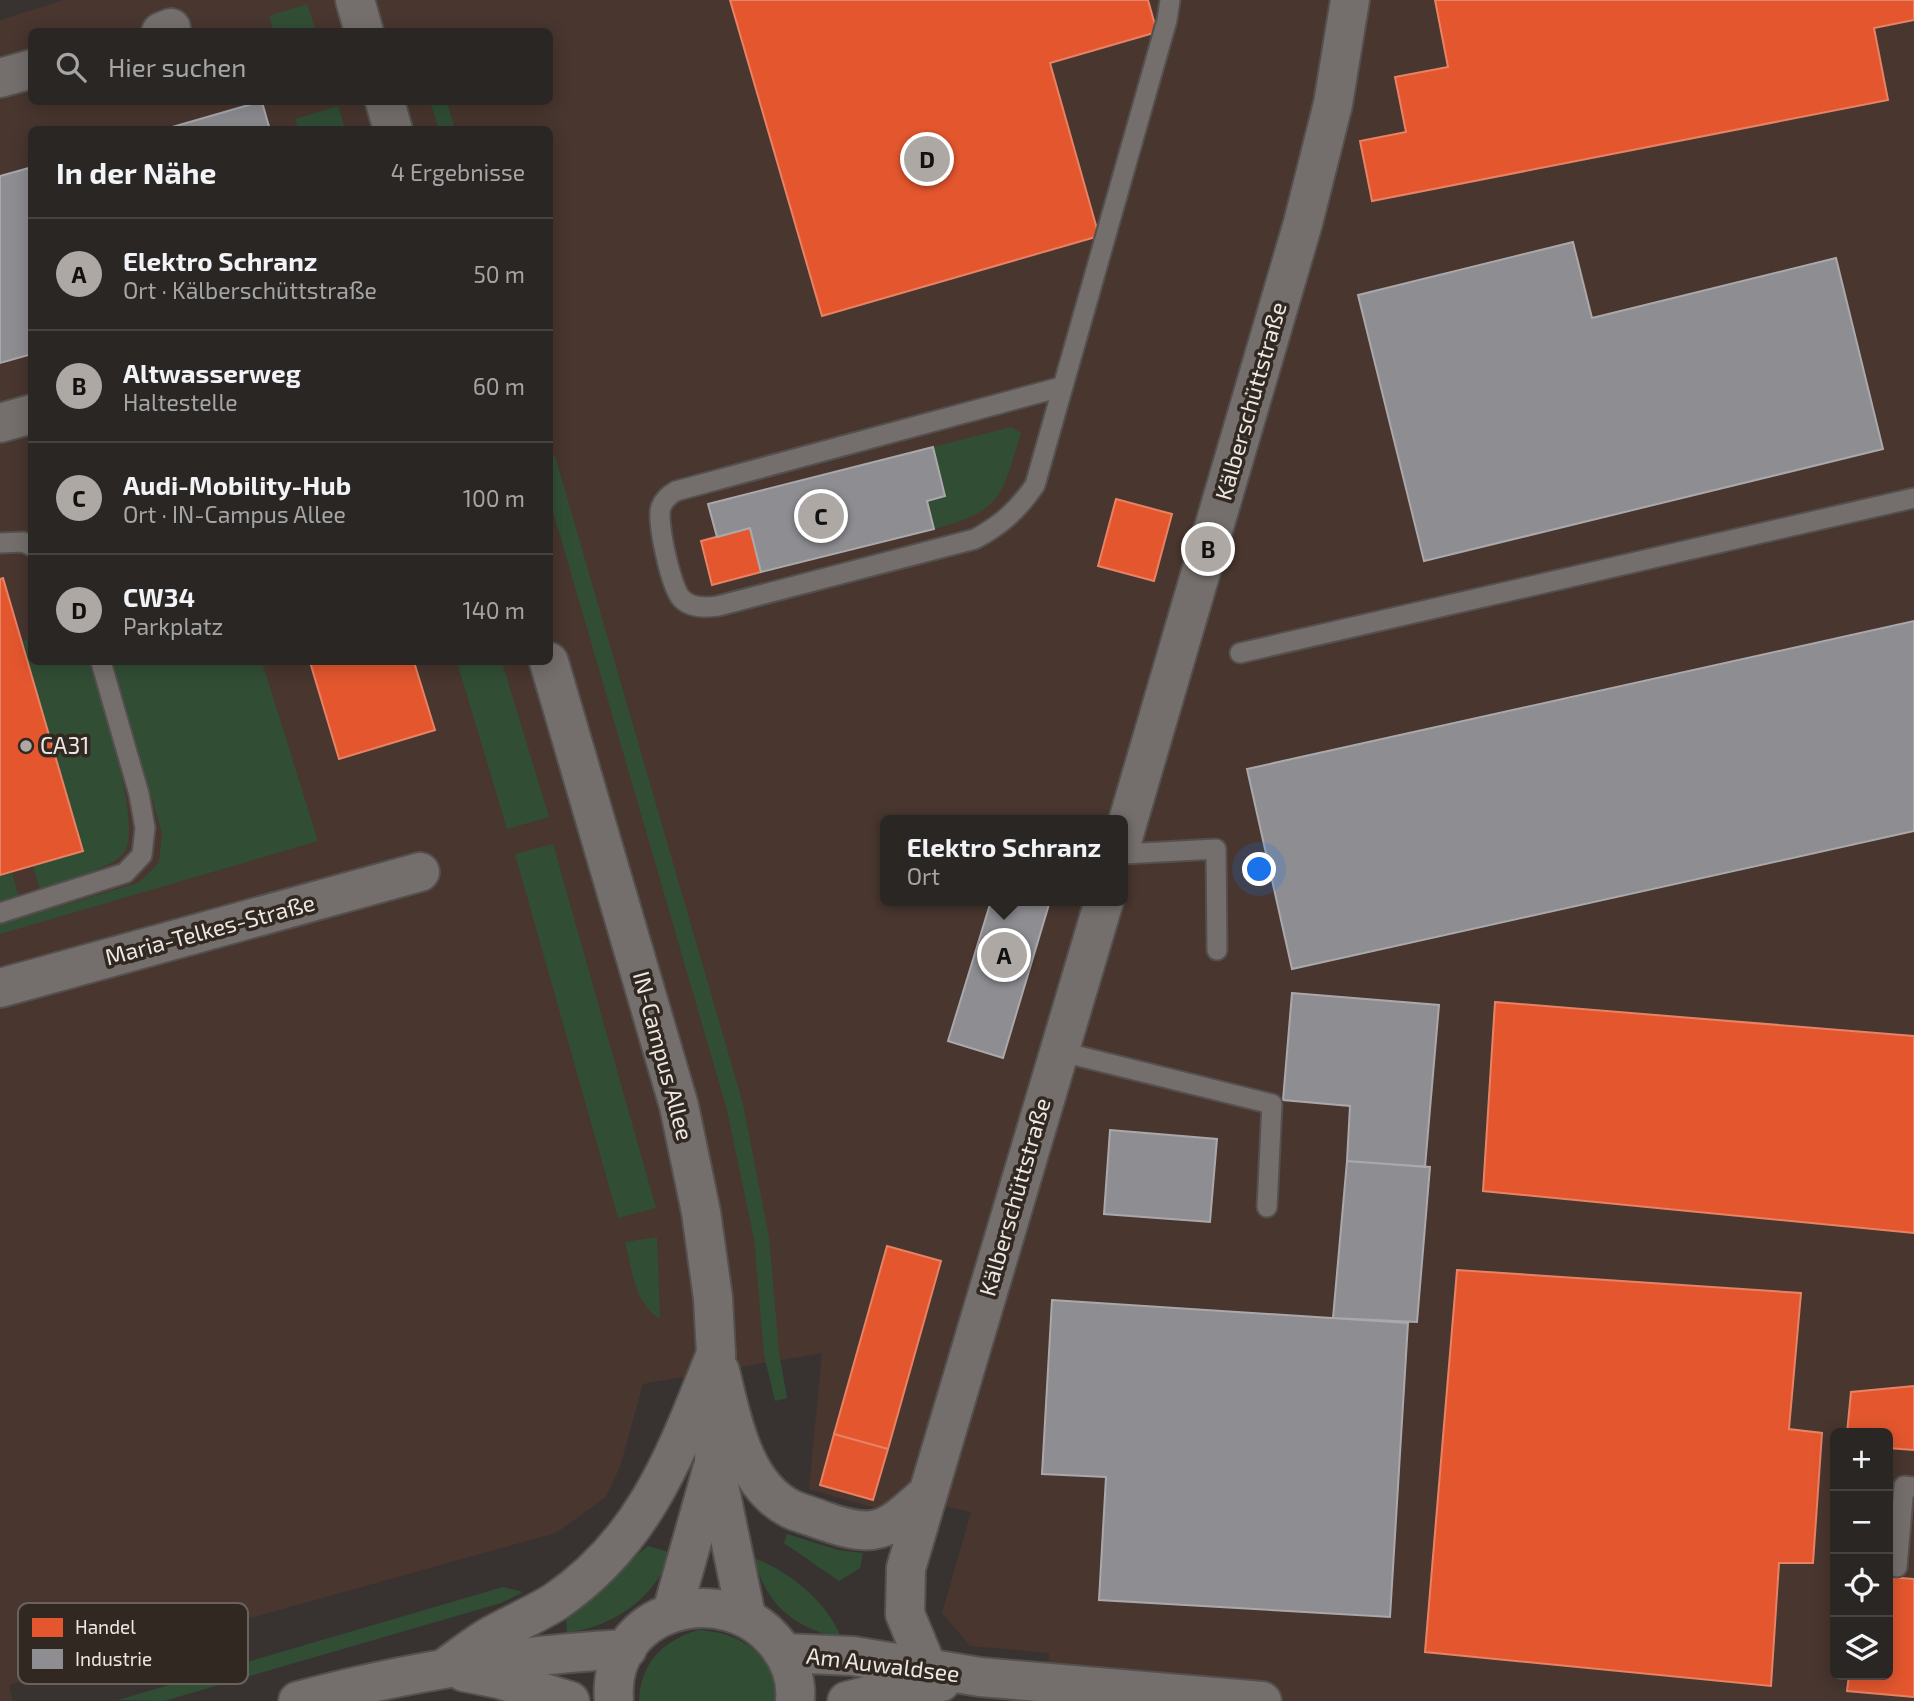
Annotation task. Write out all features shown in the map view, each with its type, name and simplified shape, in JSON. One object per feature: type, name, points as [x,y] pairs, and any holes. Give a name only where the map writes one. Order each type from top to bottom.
[{"type":"street","name":"Kälberschüttstraße","points":[[1128,821],[1303,223],[1333,104],[1350,0]]},
{"type":"street","points":[[0,78],[28,70]]},
{"type":"street","points":[[386,105],[392,126]]},
{"type":"street","points":[[0,423],[28,415]]},
{"type":"street","name":"IN-Campus Allee","points":[[550,665],[679,1106],[707,1250],[716,1354],[714,1461],[746,1616]]},
{"type":"street","name":"Maria-Telkes-Straße","points":[[0,988],[420,872]]},
{"type":"street","name":"Kälberschüttstraße","points":[[926,1667],[910,1632],[904,1601],[905,1568],[1102,906]]},
{"type":"street","points":[[716,1354],[744,1454],[770,1494],[791,1509],[846,1528],[877,1530],[892,1525],[928,1493]]},
{"type":"street","points":[[445,1668],[486,1639],[553,1603],[585,1579],[617,1549],[648,1507],[667,1470],[716,1354]]},
{"type":"street","name":"IN-Campus Allee","points":[[672,1612],[714,1461]]},
{"type":"street","points":[[614,1701],[617,1670],[627,1648],[655,1621],[672,1612],[697,1606],[722,1608],[746,1616],[768,1632],[784,1653],[793,1674],[795,1701]]},
{"type":"street","points":[[298,1701],[366,1682],[516,1656],[627,1648]]},
{"type":"street","name":"Am Auwaldsee","points":[[784,1653],[853,1656],[981,1677],[1262,1701]]},
{"type":"street","points":[[445,1668],[499,1679],[570,1701]]},
{"type":"street","name":"Am Auwaldsee","points":[[847,1701],[905,1686],[981,1677]]},
{"type":"lane","points":[[1061,387],[676,491],[667,497],[661,508],[659,521],[676,589],[682,599],[692,605],[718,606],[975,539],[1002,524],[1022,504],[1035,485],[1170,0]]},
{"type":"lane","points":[[1240,653],[1914,498]]},
{"type":"lane","points":[[0,543],[28,544]]},
{"type":"lane","points":[[0,913],[124,873],[142,855],[145,828],[139,794],[102,665]]},
{"type":"lane","points":[[1128,855],[1216,849],[1217,950]]},
{"type":"lane","points":[[1058,1051],[1272,1104],[1267,1207]]},
{"type":"lane","points":[[1897,1567],[1904,1486],[1914,1487]]},
{"type":"shaded area","points":[[64,0],[1914,0],[1914,1701],[1046,1701],[1049,1653],[970,1646],[942,1613],[971,1512],[899,1496],[879,1509],[809,1489],[822,1353],[643,1384],[620,1467],[606,1497],[556,1533],[248,1619],[248,1603],[18,1603],[18,1682],[9,1685],[13,1701],[0,1701],[0,20]]},
{"type":"green space","points":[[307,4],[315,28],[273,28],[269,16]]},
{"type":"green space","points":[[431,105],[448,105],[454,126],[438,126]]},
{"type":"green space","points":[[338,106],[344,126],[297,126],[295,119]]},
{"type":"green space","points":[[1011,427],[1021,433],[1009,473],[996,498],[974,515],[934,529],[927,501],[945,495],[933,447]]},
{"type":"green space","points":[[555,456],[743,1104],[769,1237],[779,1352],[787,1398],[775,1401],[764,1355],[754,1239],[727,1110],[553,511]]},
{"type":"green space","points":[[28,639],[28,665],[21,641]]},
{"type":"green space","points":[[28,665],[90,665],[110,731],[125,791],[128,818],[128,840],[123,854],[117,860],[96,870],[40,889],[33,866],[83,850]]},
{"type":"green space","points":[[114,665],[263,665],[318,841],[0,934],[0,924],[138,883],[159,863],[162,833]]},
{"type":"green space","points":[[458,665],[503,665],[549,817],[507,829]]},
{"type":"green space","points":[[553,844],[656,1208],[618,1218],[515,854]]},
{"type":"green space","points":[[12,872],[19,898],[0,903],[0,875]]},
{"type":"green space","points":[[657,1237],[660,1319],[651,1312],[639,1295],[625,1242]]},
{"type":"green space","points":[[787,1534],[838,1550],[863,1553],[860,1568],[839,1581],[784,1543]]},
{"type":"green space","points":[[648,1546],[672,1553],[664,1570],[643,1597],[616,1617],[567,1633],[566,1612]]},
{"type":"green space","points":[[754,1558],[780,1571],[817,1600],[841,1638],[809,1628],[784,1612],[766,1589]]},
{"type":"green space","points":[[503,1587],[523,1592],[501,1603],[248,1677],[248,1662]]},
{"type":"green space","points":[[698,1630],[728,1635],[753,1649],[770,1671],[775,1701],[639,1701],[644,1675],[656,1655],[674,1640]]},
{"type":"green space","points":[[173,1684],[222,1684],[164,1701],[118,1700]]},
{"type":"building: Handel","points":[[730,0],[1148,0],[1157,32],[1050,63],[1099,236],[822,316]]},
{"type":"building: Handel","points":[[1435,0],[1914,0],[1914,20],[1874,28],[1888,100],[1372,201],[1360,141],[1406,132],[1395,77],[1448,67]]},
{"type":"building: Handel","points":[[1116,499],[1172,514],[1154,581],[1098,566]]},
{"type":"building: Handel","points":[[750,528],[761,572],[712,585],[701,541]]},
{"type":"building: Handel","name":"CA31","points":[[3,578],[83,851],[0,875],[0,579]]},
{"type":"building: Handel","points":[[311,665],[415,665],[435,730],[339,759]]},
{"type":"building: Handel","points":[[1495,1002],[1914,1036],[1914,1233],[1483,1191]]},
{"type":"building: Handel","points":[[887,1246],[941,1261],[888,1449],[834,1434]]},
{"type":"building: Handel","points":[[1457,1270],[1801,1293],[1789,1429],[1822,1433],[1813,1563],[1779,1563],[1771,1686],[1425,1652]]},
{"type":"building: Handel","points":[[1914,1386],[1914,1450],[1893,1448],[1893,1428],[1847,1428],[1851,1392]]},
{"type":"building: Handel","points":[[834,1434],[888,1449],[873,1500],[820,1485]]},
{"type":"building: Handel","points":[[1893,1577],[1914,1579],[1914,1697],[1847,1691],[1848,1680],[1893,1680]]},
{"type":"building: Industrie","points":[[249,105],[263,105],[269,126],[176,126]]},
{"type":"building: Industrie","points":[[28,168],[28,355],[0,363],[0,176]]},
{"type":"building: Industrie","points":[[1573,242],[1592,318],[1836,258],[1883,449],[1424,561],[1358,295]]},
{"type":"building: Industrie","points":[[933,447],[945,496],[927,501],[934,529],[761,572],[750,528],[717,537],[708,504]]},
{"type":"building: Industrie","points":[[1914,621],[1914,831],[1292,969],[1247,769]]},
{"type":"building: Industrie","points":[[989,906],[1049,906],[1003,1058],[948,1041]]},
{"type":"building: Industrie","points":[[1292,993],[1439,1005],[1425,1167],[1347,1161],[1350,1106],[1283,1100]]},
{"type":"building: Industrie","points":[[1110,1130],[1217,1139],[1210,1222],[1104,1214]]},
{"type":"building: Industrie","points":[[1347,1161],[1430,1167],[1417,1322],[1333,1318]]},
{"type":"building: Industrie","points":[[1052,1300],[1408,1323],[1390,1617],[1099,1600],[1106,1477],[1042,1474]]},
{"type":"place","name":"CW34","points":[[927,159]]},
{"type":"place","name":"Audi-Mobility-Hub","points":[[821,516]]},
{"type":"place","name":"Altwasserweg","points":[[1208,549]]},
{"type":"place","name":"CA31","points":[[26,746]]},
{"type":"place","name":"Elektro Schranz","points":[[1004,955]]}]
